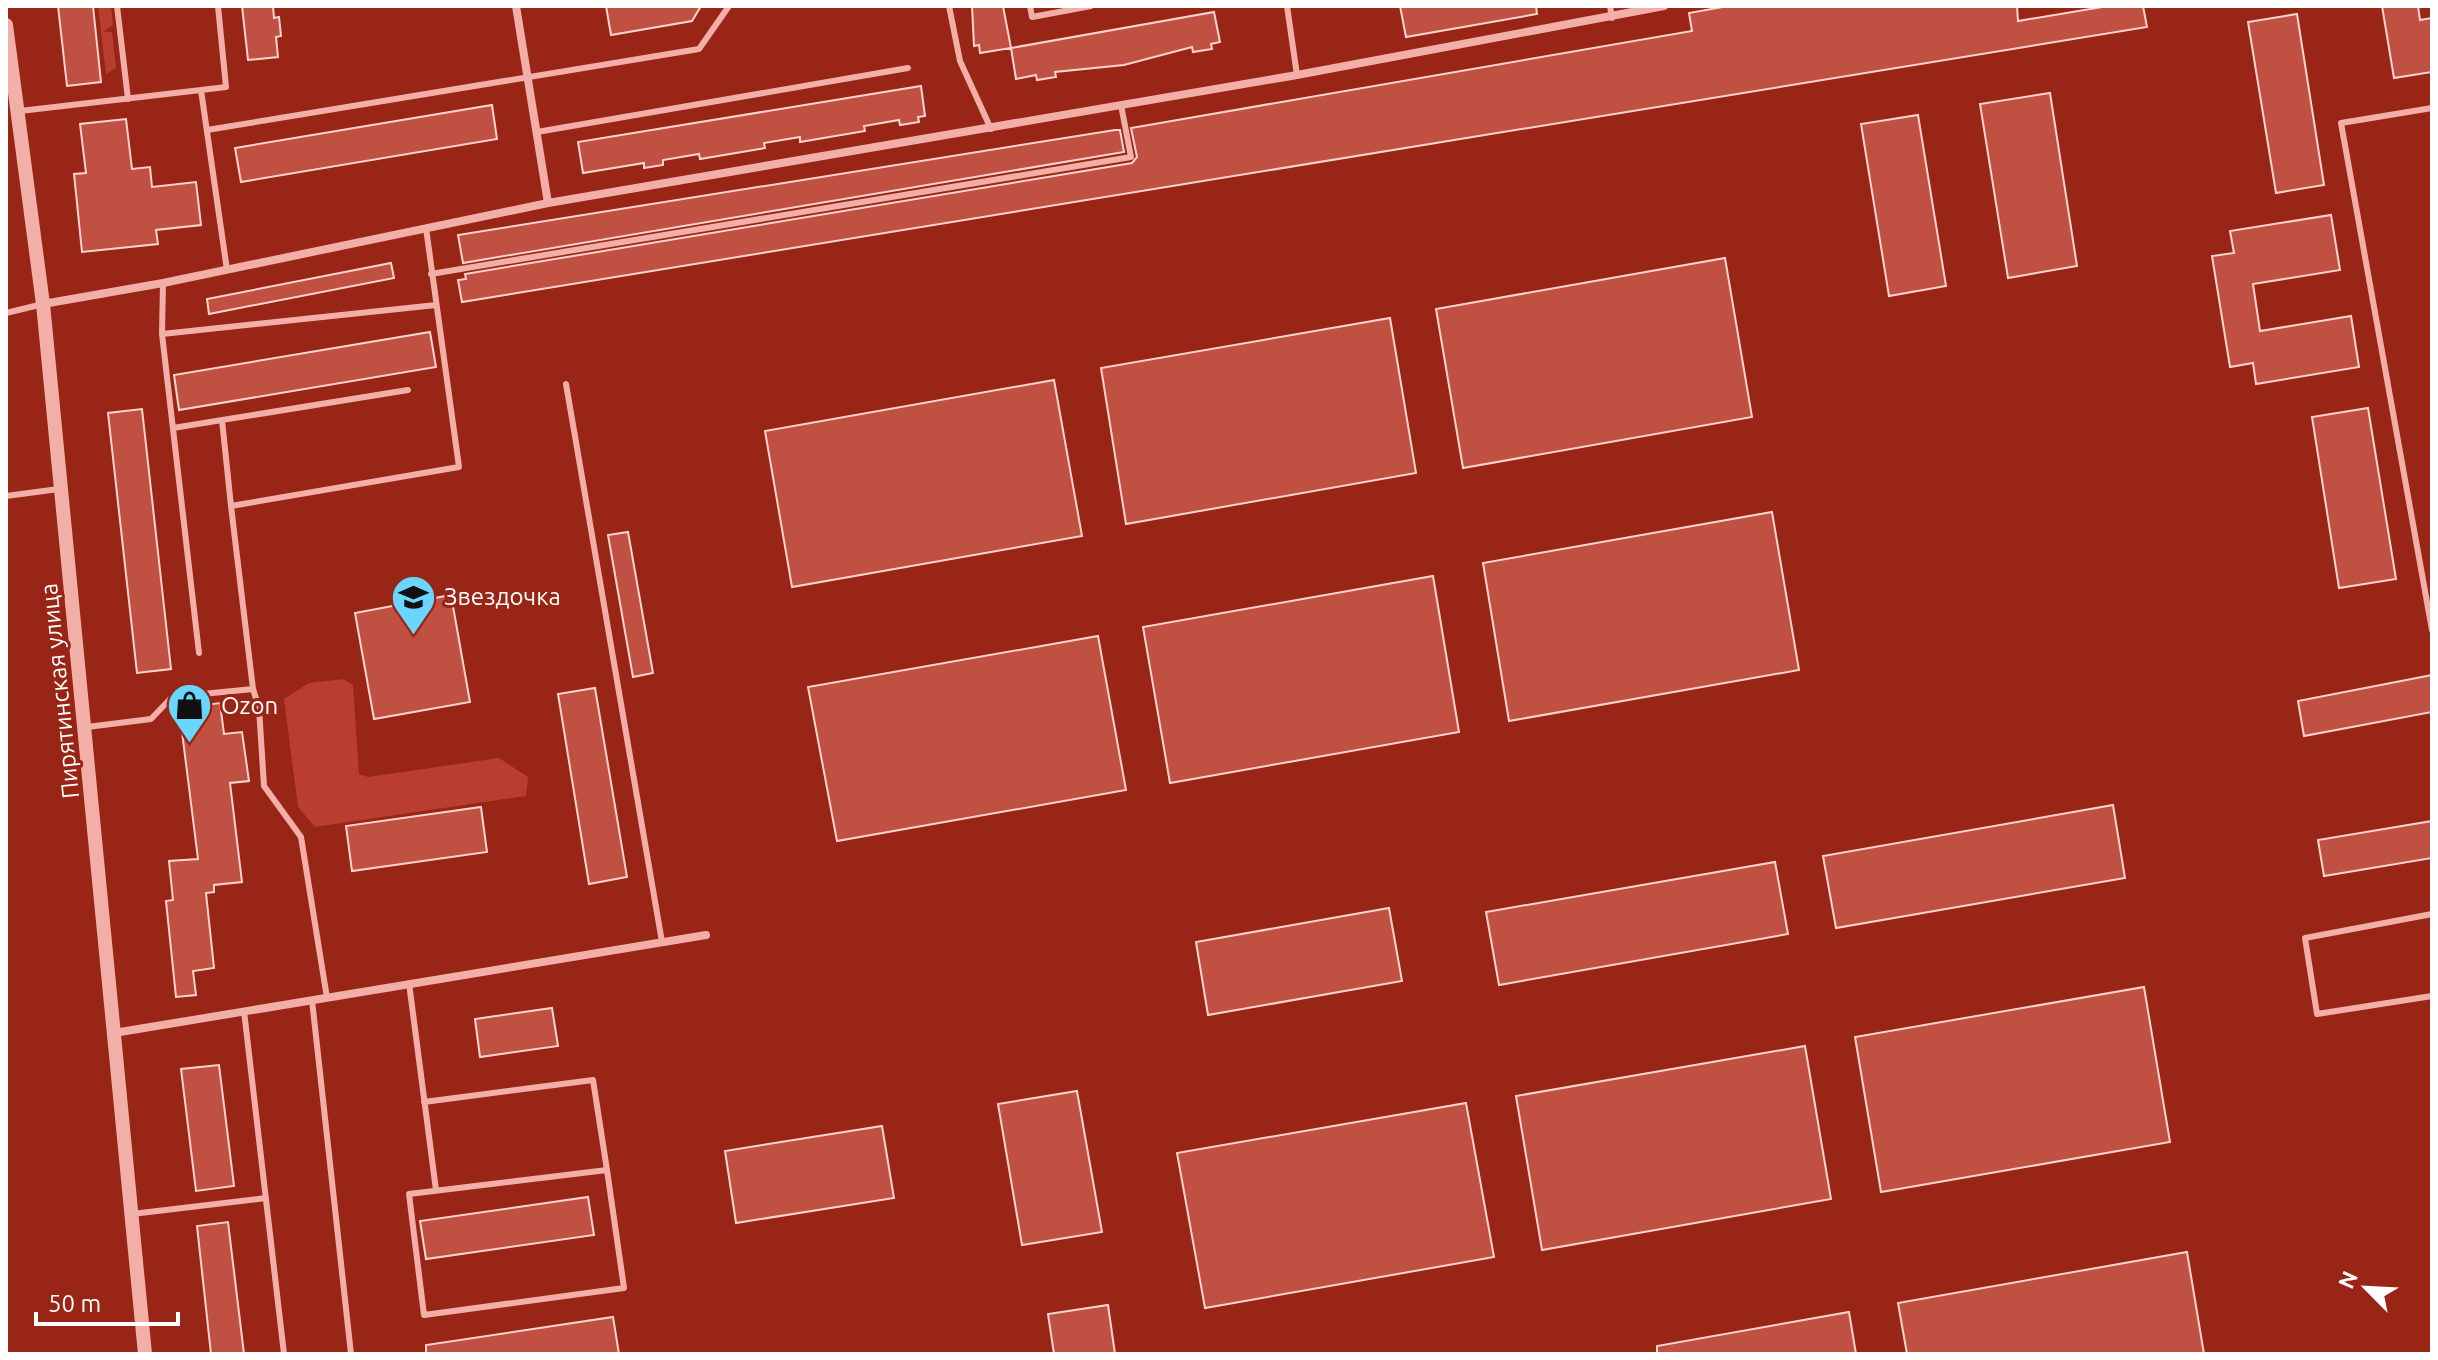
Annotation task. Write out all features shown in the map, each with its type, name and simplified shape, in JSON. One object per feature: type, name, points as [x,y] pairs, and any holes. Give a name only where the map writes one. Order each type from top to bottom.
[{"type":"street","points":[[516,6],[548,203]]},
{"type":"street","points":[[43,304],[163,283],[548,203],[1297,75],[1664,6]]},
{"type":"street","name":"Пирятинская улица","points":[[6,25],[15,112],[43,304],[87,727],[145,1354]]},
{"type":"street","points":[[114,1033],[706,935]]},
{"type":"lane","points":[[117,6],[128,99]]},
{"type":"lane","points":[[15,112],[226,87],[218,6]]},
{"type":"lane","points":[[207,130],[699,49],[729,6]]},
{"type":"lane","points":[[949,6],[960,61],[991,129]]},
{"type":"lane","points":[[1030,6],[1032,17],[1091,6]]},
{"type":"lane","points":[[1287,6],[1297,75]]},
{"type":"lane","points":[[1610,6],[1612,18]]},
{"type":"lane","points":[[537,132],[908,68]]},
{"type":"lane","points":[[201,90],[227,270]]},
{"type":"lane","points":[[431,274],[1131,157],[1121,105]]},
{"type":"lane","points":[[2432,108],[2341,123],[2432,630]]},
{"type":"lane","points":[[231,506],[459,467],[426,228]]},
{"type":"lane","points":[[163,283],[162,334],[199,653]]},
{"type":"lane","points":[[6,313],[43,304]]},
{"type":"lane","points":[[162,334],[436,305]]},
{"type":"lane","points":[[566,384],[662,942]]},
{"type":"lane","points":[[173,428],[408,390]]},
{"type":"lane","points":[[222,420],[253,689],[259,708],[264,786],[301,837],[327,998]]},
{"type":"lane","points":[[6,496],[62,489]]},
{"type":"lane","points":[[87,727],[151,719],[172,697],[253,689]]},
{"type":"lane","points":[[2432,914],[2305,938],[2317,1014],[2432,996]]},
{"type":"lane","points":[[409,983],[436,1190]]},
{"type":"lane","points":[[312,1000],[351,1354]]},
{"type":"lane","points":[[244,1011],[284,1354]]},
{"type":"lane","points":[[424,1102],[593,1080],[607,1170],[624,1288],[424,1315],[409,1194],[607,1170]]},
{"type":"lane","points":[[132,1214],[266,1198]]},
{"type":"shaded area","points":[[98,6],[111,6],[113,25],[103,32],[112,32],[116,68],[106,74]]},
{"type":"shaded area","points":[[343,679],[353,685],[359,774],[368,777],[499,758],[528,777],[526,796],[315,827],[298,807],[284,699],[309,683]]},
{"type":"building","points":[[58,6],[93,6],[101,82],[67,86]]},
{"type":"building","points":[[242,6],[273,6],[274,18],[279,17],[281,36],[276,37],[278,57],[248,60]]},
{"type":"building","points":[[606,6],[701,6],[692,21],[611,35]]},
{"type":"building","points":[[972,6],[1003,6],[1011,48],[980,53],[979,45],[974,46]]},
{"type":"building","points":[[1400,6],[1536,6],[1537,14],[1406,37]]},
{"type":"building","points":[[1728,6],[2017,6],[2018,21],[2108,6],[2143,6],[2147,27],[462,302],[458,280],[466,279],[465,274],[1132,163],[1137,157],[1131,128],[1692,31],[1689,13]]},
{"type":"building","points":[[2382,6],[2418,6],[2420,20],[2432,18],[2432,72],[2394,78]]},
{"type":"building","points":[[1214,12],[1220,42],[1211,44],[1212,49],[1193,52],[1192,47],[1124,65],[1055,72],[1056,77],[1037,80],[1036,75],[1016,79],[1011,48]]},
{"type":"building","points":[[2297,14],[2324,185],[2276,193],[2248,22]]},
{"type":"building","points":[[921,86],[925,116],[918,117],[919,122],[900,125],[899,120],[864,126],[865,131],[800,142],[800,137],[764,143],[765,148],[700,159],[699,154],[663,160],[663,165],[644,168],[644,163],[583,173],[578,142]]},
{"type":"building","points":[[2050,93],[2077,266],[2008,278],[1980,104]]},
{"type":"building","points":[[492,105],[497,139],[241,182],[235,148]]},
{"type":"building","points":[[1918,115],[1946,286],[1889,296],[1861,124]]},
{"type":"building","points":[[126,119],[132,169],[150,167],[152,187],[196,182],[201,225],[156,230],[158,244],[82,252],[74,174],[86,173],[80,124]]},
{"type":"building","points":[[1120,130],[1124,152],[463,263],[458,235]]},
{"type":"building","points":[[2331,215],[2340,270],[2253,284],[2260,331],[2351,316],[2359,367],[2256,384],[2253,363],[2230,367],[2212,256],[2234,253],[2230,231]]},
{"type":"building","points":[[1725,258],[1752,417],[1463,468],[1436,309]]},
{"type":"building","points":[[391,263],[394,278],[209,314],[207,299]]},
{"type":"building","points":[[1390,318],[1416,473],[1126,524],[1101,368]]},
{"type":"building","points":[[430,332],[436,367],[179,410],[174,375]]},
{"type":"building","points":[[1054,380],[1082,536],[792,587],[765,431]]},
{"type":"building","points":[[2368,408],[2396,579],[2339,588],[2312,417]]},
{"type":"building","points":[[142,409],[171,669],[137,673],[108,413]]},
{"type":"building","points":[[1772,512],[1799,670],[1509,721],[1483,563]]},
{"type":"building","points":[[628,532],[653,673],[633,677],[608,535]]},
{"type":"building","points":[[1433,576],[1459,732],[1170,783],[1143,627]]},
{"type":"building","points":[[451,595],[470,702],[374,719],[355,613]]},
{"type":"building","points":[[1098,636],[1126,790],[837,841],[808,687]]},
{"type":"building","points":[[2432,675],[2432,712],[2304,736],[2298,701]]},
{"type":"building","points":[[595,688],[627,877],[589,884],[558,694]]},
{"type":"building","points":[[220,703],[224,734],[242,732],[249,781],[230,783],[242,882],[214,885],[214,892],[206,893],[214,968],[193,971],[196,995],[176,997],[166,901],[173,900],[169,861],[198,859],[179,708]]},
{"type":"building","points":[[2113,805],[2125,878],[1836,928],[1823,856]]},
{"type":"building","points":[[481,807],[487,852],[352,871],[346,826]]},
{"type":"building","points":[[2432,821],[2432,858],[2324,876],[2318,840]]},
{"type":"building","points":[[1775,862],[1788,934],[1499,985],[1486,912]]},
{"type":"building","points":[[1389,908],[1402,981],[1208,1015],[1196,942]]},
{"type":"building","points":[[2144,987],[2170,1142],[1881,1192],[1855,1037]]},
{"type":"building","points":[[552,1008],[558,1046],[480,1057],[475,1019]]},
{"type":"building","points":[[1805,1046],[1831,1199],[1542,1250],[1516,1096]]},
{"type":"building","points":[[219,1065],[234,1186],[196,1191],[181,1069]]},
{"type":"building","points":[[1077,1091],[1102,1232],[1022,1245],[998,1104]]},
{"type":"building","points":[[1466,1103],[1494,1257],[1205,1308],[1177,1153]]},
{"type":"building","points":[[882,1126],[894,1198],[736,1223],[725,1151]]},
{"type":"building","points":[[588,1197],[594,1235],[426,1259],[420,1221]]},
{"type":"building","points":[[228,1222],[244,1354],[211,1354],[197,1226]]},
{"type":"building","points":[[2187,1252],[2204,1354],[1907,1354],[1898,1303]]},
{"type":"building","points":[[1108,1305],[1115,1354],[1054,1354],[1048,1314]]},
{"type":"building","points":[[1849,1312],[1856,1354],[1657,1354],[1657,1346]]},
{"type":"building","points":[[613,1317],[619,1354],[426,1354],[426,1345]]},
{"type":"place","name":"Звездочка","points":[[413,636]]},
{"type":"place","name":"Ozon","points":[[190,745]]}]
